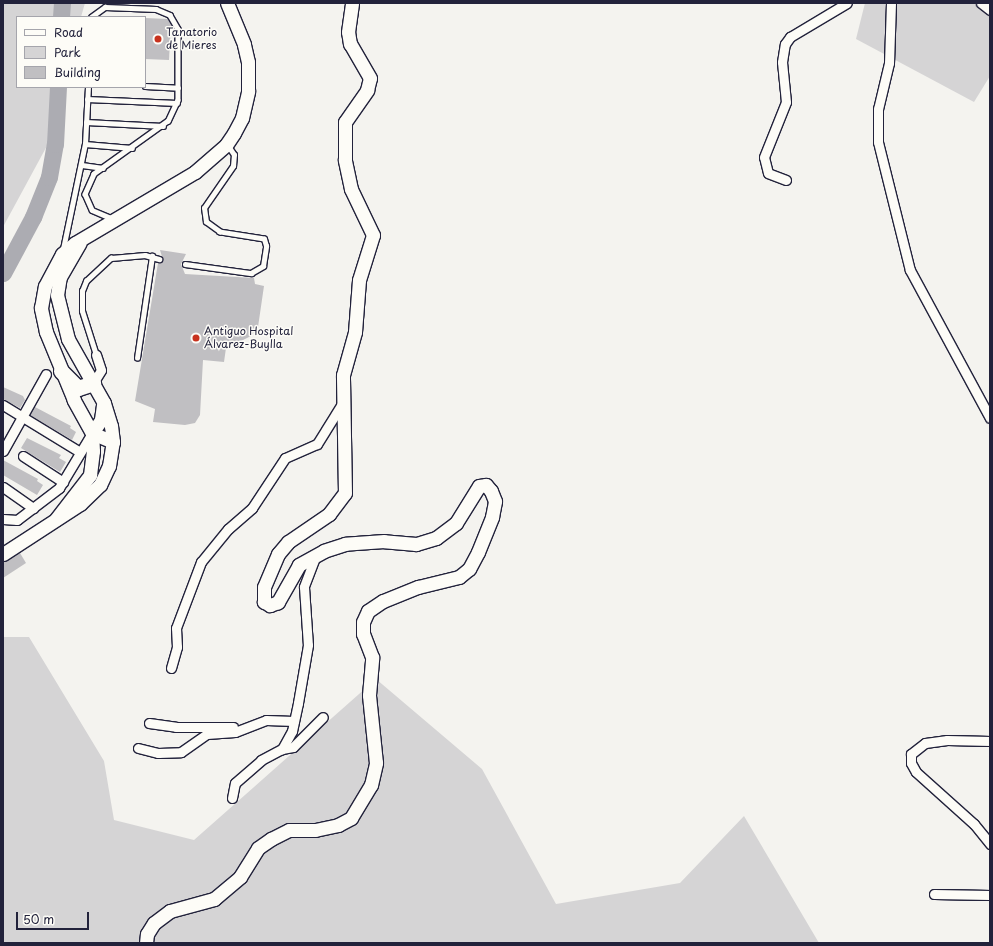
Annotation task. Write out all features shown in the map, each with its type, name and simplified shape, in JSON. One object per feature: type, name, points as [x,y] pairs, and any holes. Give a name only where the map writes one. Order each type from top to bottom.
[{"type":"main road","points":[[61,371],[78,388],[93,384]]},
{"type":"street","points":[[56,519],[90,475],[92,433],[61,371],[41,308],[45,286],[62,254],[115,218],[195,172],[226,145],[242,118],[248,91],[244,44],[227,3]]},
{"type":"street","points":[[146,943],[147,934],[154,923],[170,911],[214,899],[240,876],[258,848],[270,839],[289,830],[315,830],[338,825],[351,818],[371,785],[376,763],[370,695],[372,657],[363,634],[363,622],[368,611],[383,601],[418,587],[446,582],[468,569],[492,517],[495,501],[491,491],[486,485],[479,486],[456,523],[426,543],[345,544],[316,555],[299,565],[278,602],[270,605],[264,602],[264,587],[278,554],[288,542],[329,514],[345,493],[343,376],[355,332],[359,280],[373,235],[351,189],[345,160],[345,122],[367,90],[370,78],[350,44],[348,32],[352,3]]},
{"type":"street","points":[[786,180],[768,173],[764,157],[786,102],[782,62],[785,44],[790,37],[847,3]]},
{"type":"street","points":[[891,3],[889,63],[878,109],[878,142],[910,270],[990,418]]},
{"type":"street","points":[[981,3],[990,10]]},
{"type":"street","points":[[3,554],[80,504],[100,485],[109,466],[114,442],[104,403],[68,339],[57,295],[60,277],[82,239]]},
{"type":"street","points":[[93,384],[101,370],[96,355]]},
{"type":"street","points":[[3,451],[46,374]]},
{"type":"street","points":[[172,668],[177,647],[176,628],[201,562],[228,529],[252,508],[285,458],[317,444],[343,402]]},
{"type":"street","points":[[3,519],[17,520],[63,482],[101,420],[104,403]]},
{"type":"street","points":[[3,405],[80,452]]},
{"type":"street","points":[[92,433],[114,442]]},
{"type":"street","points":[[23,456],[63,482]]},
{"type":"street","points":[[3,487],[33,508]]},
{"type":"street","points":[[282,749],[294,721],[308,645],[304,587],[316,555]]},
{"type":"street","points":[[232,798],[235,783],[261,760],[282,749],[293,747],[323,717]]},
{"type":"street","points":[[138,748],[158,753],[181,752],[207,734],[236,732],[266,720],[294,721]]},
{"type":"street","points":[[149,723],[176,727],[249,727]]},
{"type":"street","points":[[990,741],[947,740],[925,743],[911,754],[911,763],[916,772],[974,824],[990,844]]},
{"type":"street","points":[[934,894],[990,896]]},
{"type":"lane","points":[[92,16],[105,7],[156,9],[170,15],[178,29],[177,103],[163,126],[94,174],[85,194],[87,202],[99,214],[115,218]]},
{"type":"lane","points":[[146,86],[178,88]]},
{"type":"lane","points":[[62,254],[82,165],[85,144],[88,88]]},
{"type":"lane","points":[[88,98],[177,103]]},
{"type":"lane","points":[[86,122],[163,126]]},
{"type":"lane","points":[[85,144],[132,148]]},
{"type":"lane","points":[[185,264],[251,273],[263,266],[266,246],[264,239],[220,232],[206,222],[204,208],[233,166],[234,155],[226,145]]},
{"type":"lane","points":[[82,165],[103,168]]},
{"type":"lane","points":[[137,358],[152,256]]},
{"type":"lane","points":[[96,355],[82,311],[82,291],[86,281],[111,258],[152,256],[159,259]]},
{"type":"green space","points":[[3,3],[85,3],[81,16],[16,16],[16,88],[63,88],[48,144],[3,227]]},
{"type":"green space","points":[[865,3],[990,3],[990,76],[974,102],[856,39]]},
{"type":"green space","points":[[3,637],[29,637],[104,761],[114,820],[194,840],[376,679],[482,769],[556,904],[680,883],[744,816],[819,943],[3,943]]},
{"type":"building","name":"Tanatorio de Mieres","points":[[146,18],[168,19],[171,24],[169,60],[146,59]]},
{"type":"building","name":"Antiguo Hospital Álvarez-Buylla","points":[[160,250],[186,254],[181,264],[185,274],[254,278],[255,284],[264,286],[258,327],[251,336],[241,341],[227,341],[224,362],[203,360],[200,415],[195,423],[185,425],[153,422],[155,409],[135,401],[158,263],[163,260]]},
{"type":"building","points":[[3,387],[23,396],[25,400],[20,408],[3,399]]},
{"type":"building","points":[[35,407],[71,426],[70,428],[76,432],[72,440],[30,415]]},
{"type":"building","points":[[27,438],[61,455],[59,458],[66,462],[60,472],[21,448]]},
{"type":"building","points":[[3,460],[38,479],[37,481],[43,485],[37,495],[3,475]]},
{"type":"building","points":[[20,553],[26,563],[3,578],[3,562]]},
{"type":"waterway","points":[[61,16],[62,3]]},
{"type":"waterway","points":[[3,273],[33,217],[49,177],[55,144],[58,88]]},
{"type":"place","name":"Tanatorio de Mieres","points":[[158,39]]},
{"type":"place","name":"Antiguo Hospital Álvarez-Buylla","points":[[196,338]]}]
